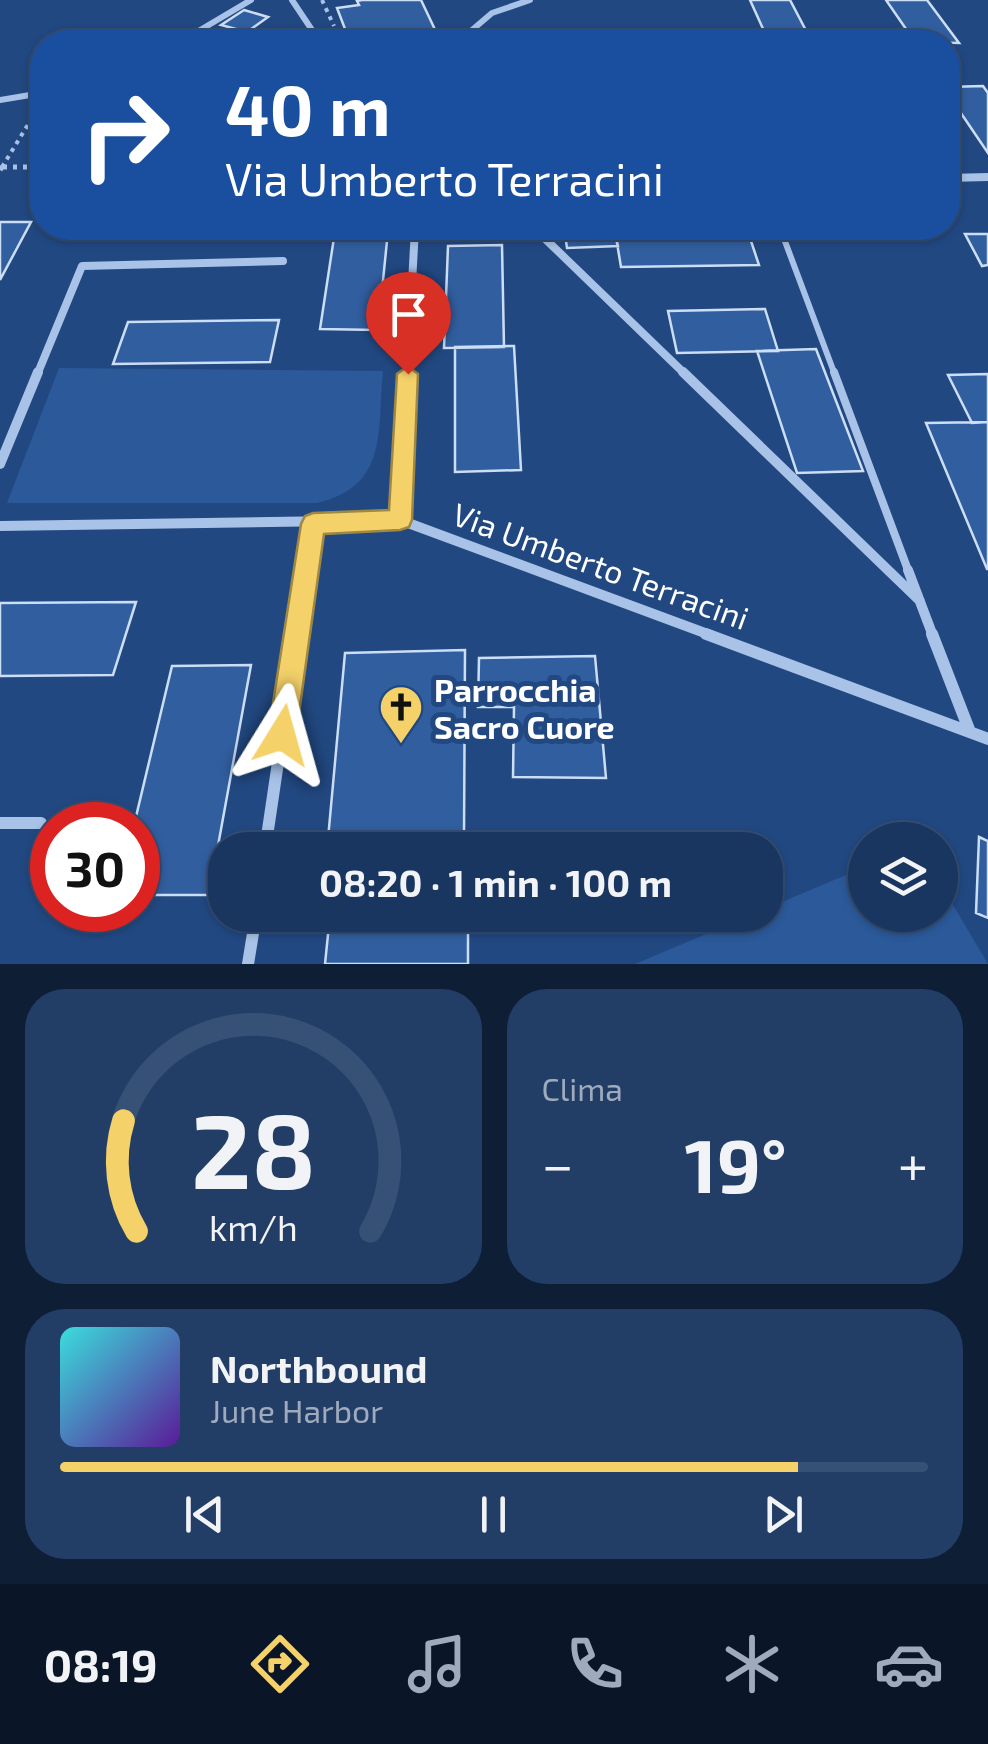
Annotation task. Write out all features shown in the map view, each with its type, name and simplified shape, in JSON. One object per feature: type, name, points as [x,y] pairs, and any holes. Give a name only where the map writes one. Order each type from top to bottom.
[{"type":"street","points":[[200,30],[250,0]]},
{"type":"street","points":[[292,0],[312,30]]},
{"type":"street","points":[[472,30],[492,13],[530,0]]},
{"type":"street","points":[[0,100],[30,97]]},
{"type":"street","points":[[960,178],[988,177]]},
{"type":"street","points":[[400,520],[414,240]]},
{"type":"street","points":[[546,240],[920,601]]},
{"type":"street","points":[[0,464],[82,266],[283,262]]},
{"type":"street","name":"Via Umberto Terracini","points":[[0,526],[400,520],[988,738]]},
{"type":"street","points":[[268,832],[313,524]]},
{"type":"street","points":[[908,570],[970,732]]},
{"type":"street","points":[[0,823],[30,823]]},
{"type":"street","points":[[248,964],[253,932]]},
{"type":"lane","points":[[784,240],[908,570]]},
{"type":"path","points":[[1,169],[30,117]]},
{"type":"path","points":[[1,169],[30,168]]},
{"type":"shaded area","points":[[59,368],[383,371],[375,454],[357,484],[317,503],[7,503]]},
{"type":"shaded area","points":[[848,874],[848,932],[958,932],[958,913],[988,964],[635,964],[711,932],[783,932],[783,901]]},
{"type":"building","points":[[421,0],[435,30],[345,30],[337,8],[359,5],[357,1]]},
{"type":"building","points":[[750,0],[790,0],[806,30],[764,30]]},
{"type":"building","points":[[886,0],[927,0],[949,30],[907,30]]},
{"type":"building","points":[[244,10],[268,17],[250,30],[221,25]]},
{"type":"building","points":[[983,86],[988,93],[988,153],[960,112],[960,87]]},
{"type":"building","points":[[0,222],[30,222],[30,224],[0,280]]},
{"type":"building","points":[[965,234],[988,234],[988,265],[982,266]]},
{"type":"building","points":[[334,240],[387,240],[378,330],[320,329]]},
{"type":"building","points":[[566,240],[617,240],[618,246],[567,248]]},
{"type":"building","points":[[616,240],[751,240],[759,265],[621,267]]},
{"type":"building","points":[[502,245],[504,347],[444,348],[448,246]]},
{"type":"building","points":[[765,309],[778,351],[677,353],[668,311]]},
{"type":"building","points":[[279,320],[270,362],[113,364],[128,322]]},
{"type":"building","points":[[514,346],[521,470],[455,472],[455,347]]},
{"type":"building","points":[[816,349],[863,471],[797,473],[757,351]]},
{"type":"building","points":[[988,374],[988,422],[972,423],[948,375]]},
{"type":"building","points":[[988,422],[988,569],[987,569],[926,423]]},
{"type":"building","points":[[136,602],[113,675],[0,676],[0,603]]},
{"type":"building","name":"Parrocchia Sacro Cuore","points":[[465,650],[464,832],[329,832],[345,653]]},
{"type":"building","points":[[595,656],[606,778],[513,777],[514,707],[478,707],[479,658]]},
{"type":"building","points":[[251,665],[221,832],[208,832],[208,895],[160,895],[160,802],[139,802],[172,666]]},
{"type":"building","points":[[979,837],[988,841],[988,918],[976,913]]},
{"type":"building","points":[[328,932],[468,932],[468,964],[325,964]]},
{"type":"place","name":"Parrocchia Sacro Cuore","points":[[401,745]]},
{"type":"route","points":[[282,735],[313,524],[400,520],[408,374]]}]
